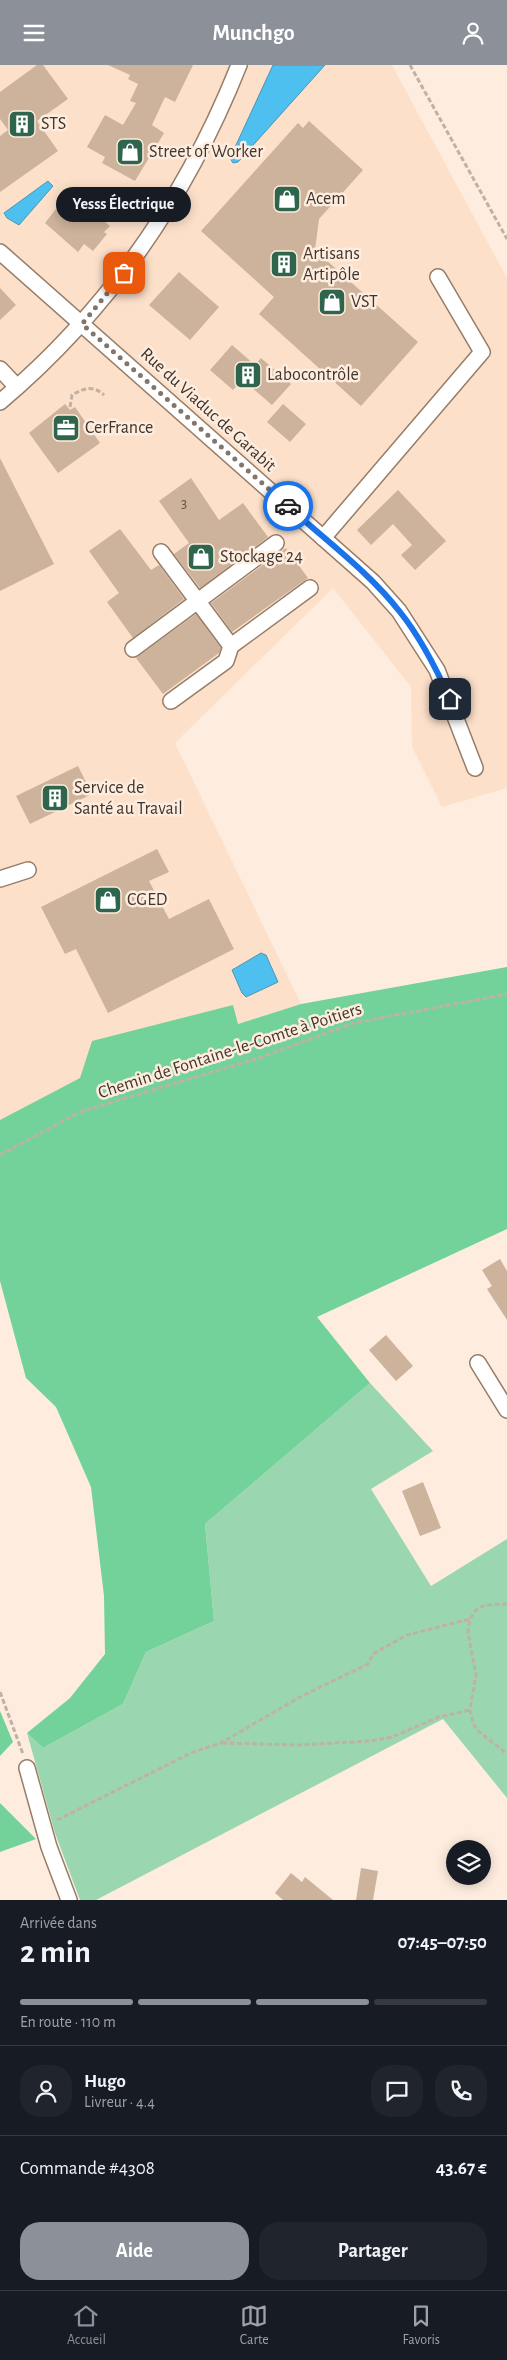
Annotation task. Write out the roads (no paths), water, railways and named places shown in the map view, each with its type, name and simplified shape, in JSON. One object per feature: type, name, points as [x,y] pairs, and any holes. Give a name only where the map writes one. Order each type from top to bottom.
[{"type":"street","points":[[0,402],[82,324],[134,259],[166,213],[211,129],[239,65]]},
{"type":"street","name":"Rue du Viaduc de Garabit","points":[[0,251],[373,583],[399,611],[421,642],[437,670],[450,699],[475,768]]},
{"type":"street","points":[[323,538],[482,352],[438,277]]},
{"type":"street","points":[[0,369],[17,387]]},
{"type":"street","points":[[133,649],[276,543]]},
{"type":"street","points":[[161,552],[231,646]]},
{"type":"street","points":[[171,701],[226,661],[231,646],[310,589]]},
{"type":"street","points":[[6,876],[28,871]]},
{"type":"street","points":[[478,1363],[507,1410]]},
{"type":"street","points":[[27,1768],[42,1825],[69,1900]]},
{"type":"water","points":[[273,65],[325,65],[238,162],[233,163],[230,158]]},
{"type":"water","points":[[48,181],[53,186],[19,225],[7,218],[4,213]]},
{"type":"water","points":[[261,953],[266,955],[278,982],[246,997],[242,993],[232,970]]},
{"type":"place","name":"STS","points":[[22,124]]},
{"type":"place","name":"Street of Worker","points":[[130,152]]},
{"type":"place","name":"Acem","points":[[287,199]]},
{"type":"place","name":"Artisans Artipôle","points":[[284,264]]},
{"type":"place","name":"Yesss Électrique","points":[[124,273]]},
{"type":"place","name":"VST","points":[[332,302]]},
{"type":"place","name":"Labocontrôle","points":[[248,375]]},
{"type":"place","name":"CerFrance","points":[[66,428]]},
{"type":"place","name":"Stockage 24","points":[[201,557]]},
{"type":"place","name":"Service de Santé au Travail","points":[[55,798]]},
{"type":"place","name":"CGED","points":[[108,900]]}]
